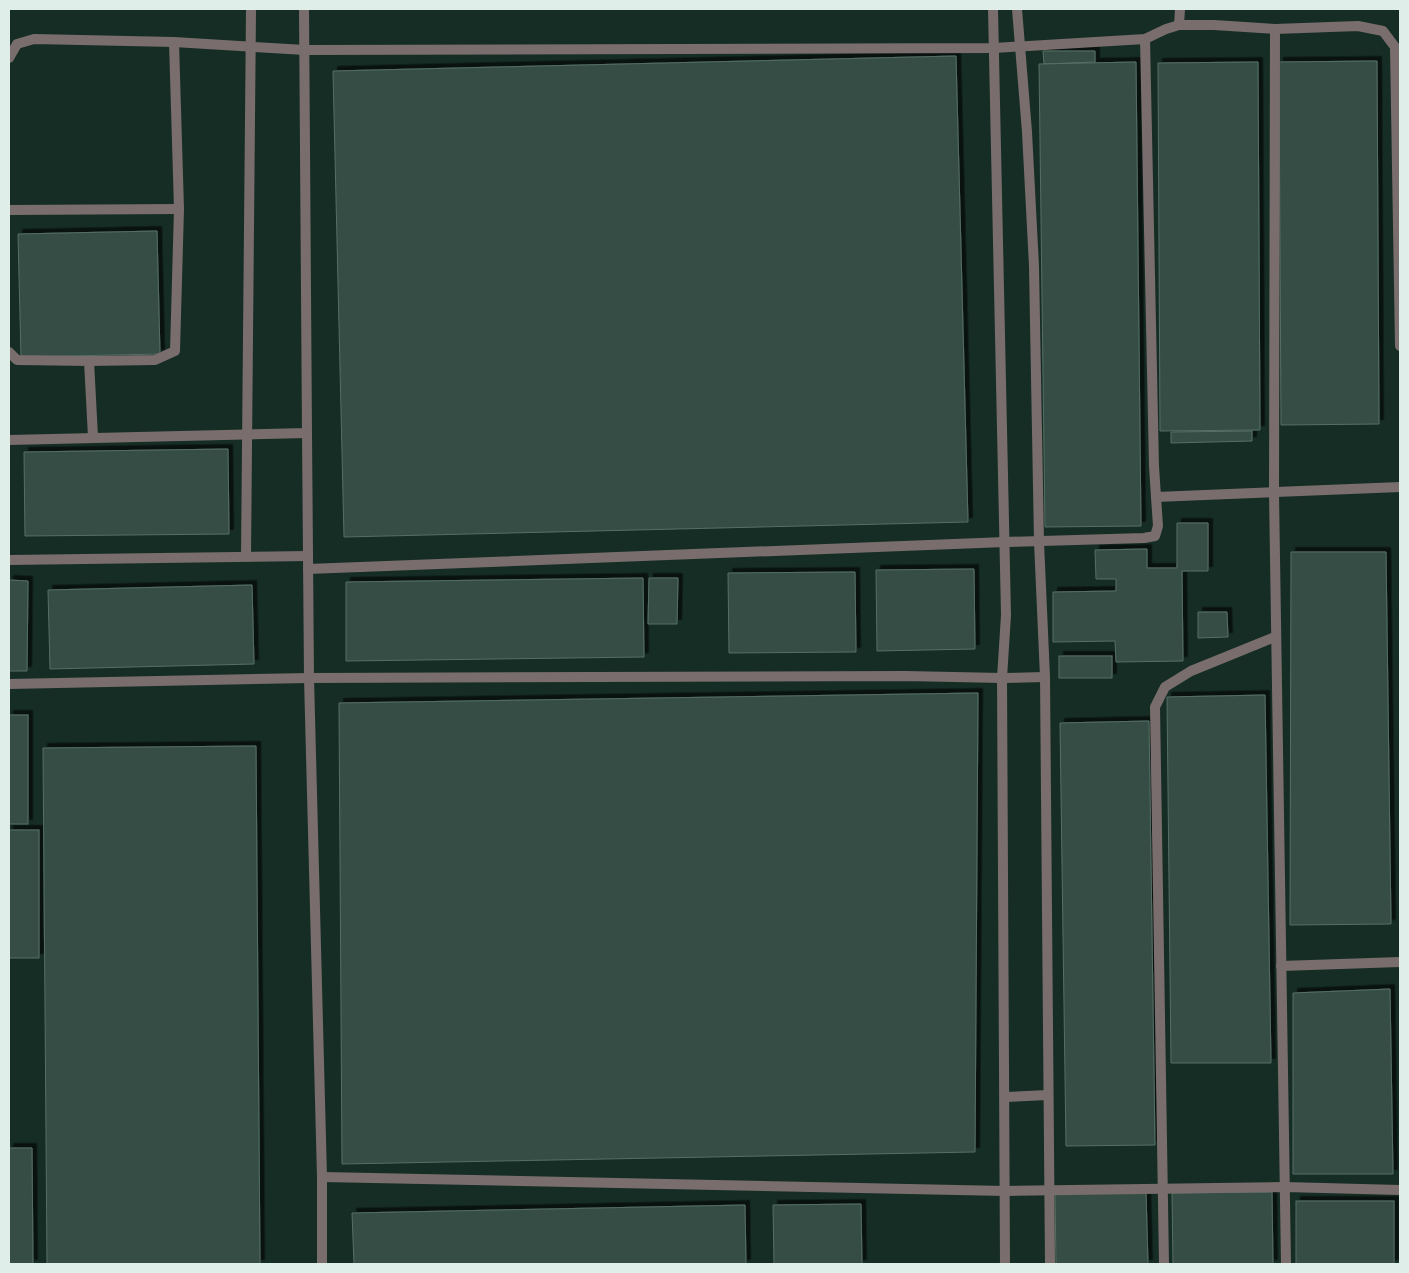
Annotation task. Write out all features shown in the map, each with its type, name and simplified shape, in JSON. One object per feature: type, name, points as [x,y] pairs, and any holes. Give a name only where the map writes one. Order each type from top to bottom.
[{"type":"lane","points":[[246,556],[251,9]]},
{"type":"lane","points":[[304,9],[309,678],[322,1178],[322,1264]]},
{"type":"lane","points":[[993,9],[1006,615],[1002,678],[1010,1097],[1005,1264]]},
{"type":"lane","points":[[1017,9],[1027,132],[1034,266],[1039,542],[1045,677],[1044,1096],[1050,1264]]},
{"type":"lane","points":[[1179,25],[1180,9]]},
{"type":"lane","points":[[9,58],[18,44],[34,39],[174,42],[305,50],[994,48],[1145,39],[1179,25],[1275,29],[1358,26],[1382,31],[1395,47],[1400,346]]},
{"type":"lane","points":[[1275,29],[1275,637],[1286,1264]]},
{"type":"lane","points":[[308,569],[1144,538],[1155,536],[1158,526],[1154,446],[1145,39]]},
{"type":"lane","points":[[9,352],[17,360],[89,361],[155,360],[175,351],[179,209],[174,42]]},
{"type":"lane","points":[[9,210],[179,209]]},
{"type":"lane","points":[[89,361],[93,437]]},
{"type":"lane","points":[[9,440],[307,433]]},
{"type":"lane","points":[[1156,497],[1400,487]]},
{"type":"lane","points":[[9,560],[308,556]]},
{"type":"lane","points":[[1164,1264],[1155,707],[1165,687],[1191,670],[1275,637]]},
{"type":"lane","points":[[9,684],[309,678],[1045,677]]},
{"type":"lane","points":[[1281,966],[1400,962]]},
{"type":"lane","points":[[1010,1097],[1044,1096]]},
{"type":"lane","points":[[322,1178],[1006,1191],[1285,1187],[1400,1190]]},
{"type":"building","points":[[1043,51],[1095,51],[1095,62],[1044,64]]},
{"type":"building","points":[[956,56],[968,522],[344,537],[333,71]]},
{"type":"building","points":[[1377,61],[1379,424],[1281,425],[1279,62]]},
{"type":"building","points":[[1136,62],[1141,526],[1045,527],[1039,64]]},
{"type":"building","points":[[1258,62],[1260,430],[1160,431],[1158,63]]},
{"type":"building","points":[[157,231],[160,354],[21,357],[18,234]]},
{"type":"building","points":[[1252,431],[1252,441],[1171,443],[1171,432]]},
{"type":"building","points":[[228,449],[229,534],[25,536],[24,452]]},
{"type":"building","points":[[1177,523],[1208,523],[1208,571],[1182,571],[1183,661],[1116,662],[1115,641],[1053,642],[1053,592],[1116,591],[1116,579],[1096,579],[1095,550],[1147,549],[1147,568],[1177,568]]},
{"type":"building","points":[[1291,552],[1386,552],[1391,924],[1290,925]]},
{"type":"building","points":[[974,569],[975,649],[877,651],[876,570]]},
{"type":"building","points":[[855,572],[856,652],[729,653],[728,573]]},
{"type":"building","points":[[643,578],[644,657],[346,661],[346,582]]},
{"type":"building","points":[[649,578],[678,578],[677,624],[648,624]]},
{"type":"building","points":[[9,580],[28,581],[27,671],[9,671]]},
{"type":"building","points":[[252,585],[254,664],[50,669],[48,590]]},
{"type":"building","points":[[1198,612],[1227,612],[1228,637],[1198,638]]},
{"type":"building","points":[[1059,656],[1112,656],[1112,678],[1059,678]]},
{"type":"building","points":[[978,693],[975,1152],[342,1164],[339,703]]},
{"type":"building","points":[[1265,695],[1271,1063],[1171,1063],[1167,697]]},
{"type":"building","points":[[9,715],[28,715],[28,824],[9,824]]},
{"type":"building","points":[[1149,721],[1155,1145],[1066,1146],[1060,723]]},
{"type":"building","points":[[256,746],[260,1264],[47,1264],[43,748]]},
{"type":"building","points":[[9,830],[39,830],[39,958],[9,958]]},
{"type":"building","points":[[1390,989],[1393,1174],[1293,1174],[1293,993]]},
{"type":"building","points":[[9,1148],[32,1148],[33,1264],[9,1264]]},
{"type":"building","points":[[1146,1192],[1148,1264],[1056,1264],[1055,1194]]},
{"type":"building","points":[[1272,1192],[1273,1264],[1173,1264],[1172,1193]]},
{"type":"building","points":[[1296,1201],[1394,1201],[1394,1264],[1296,1264]]},
{"type":"building","points":[[861,1204],[862,1264],[774,1264],[773,1205]]},
{"type":"building","points":[[745,1205],[746,1264],[354,1264],[352,1213]]}]
